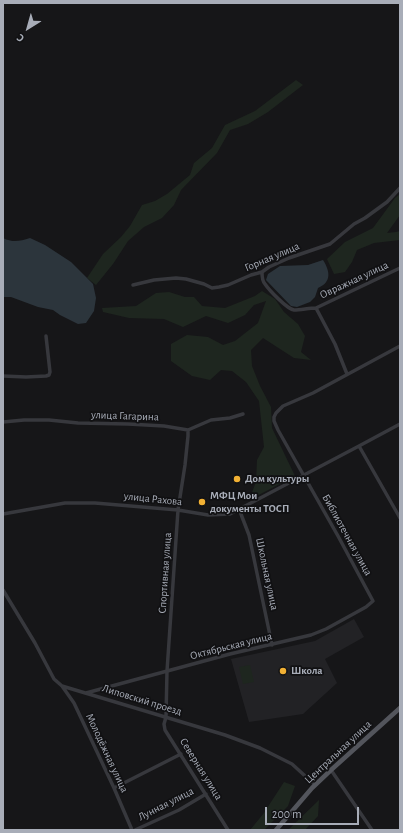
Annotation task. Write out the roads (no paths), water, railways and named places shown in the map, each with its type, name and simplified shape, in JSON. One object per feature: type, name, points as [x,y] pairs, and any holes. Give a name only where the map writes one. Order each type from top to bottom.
[{"type":"main road","name":"Центральная улица","points":[[276,830],[315,785],[400,708]]},
{"type":"street","name":"Горная улица","points":[[133,285],[154,280],[176,278],[204,284],[212,288],[228,285],[262,272],[269,267],[289,258],[330,244],[354,224],[387,202],[400,188]]},
{"type":"street","name":"Овражная улица","points":[[347,374],[335,344],[316,308],[400,268]]},
{"type":"street","points":[[262,272],[264,284],[289,308],[293,310],[316,308]]},
{"type":"street","points":[[3,376],[26,377],[49,375],[50,372],[46,336]]},
{"type":"street","points":[[347,374],[400,346]]},
{"type":"street","name":"Библиотечная улица","points":[[347,374],[313,393],[283,406],[276,413],[274,421],[373,602]]},
{"type":"street","points":[[188,430],[211,420],[230,418],[243,414]]},
{"type":"street","name":"улица Гагарина","points":[[3,422],[49,420],[78,423],[164,426],[188,430]]},
{"type":"street","name":"улица Рахова","points":[[3,514],[65,503],[95,503],[178,510],[208,515],[230,514],[400,424]]},
{"type":"street","name":"Спортивная улица","points":[[166,717],[167,671],[178,510],[185,465],[188,430]]},
{"type":"street","points":[[359,446],[400,518]]},
{"type":"street","name":"Школьная улица","points":[[239,510],[249,535],[272,644]]},
{"type":"street","points":[[3,590],[35,642],[54,678],[62,686]]},
{"type":"street","name":"Октябрьская улица","points":[[86,693],[230,654],[311,635],[320,632],[373,602]]},
{"type":"street","name":"Липовский проезд","points":[[62,686],[225,735],[260,748],[292,764],[315,785]]},
{"type":"street","name":"Молодёжная улица","points":[[62,686],[74,703],[134,830]]},
{"type":"street","name":"Северная улица","points":[[166,717],[164,724],[165,730],[228,830]]},
{"type":"street","points":[[114,788],[181,754]]},
{"type":"street","points":[[331,770],[372,830]]},
{"type":"street","name":"Лунная улица","points":[[134,830],[179,810],[206,794]]},
{"type":"place","name":"Дом культуры","points":[[237,479]]},
{"type":"place","name":"МФЦ Мои документы ТОСП","points":[[202,502]]},
{"type":"place","name":"Школа","points":[[283,671]]}]
